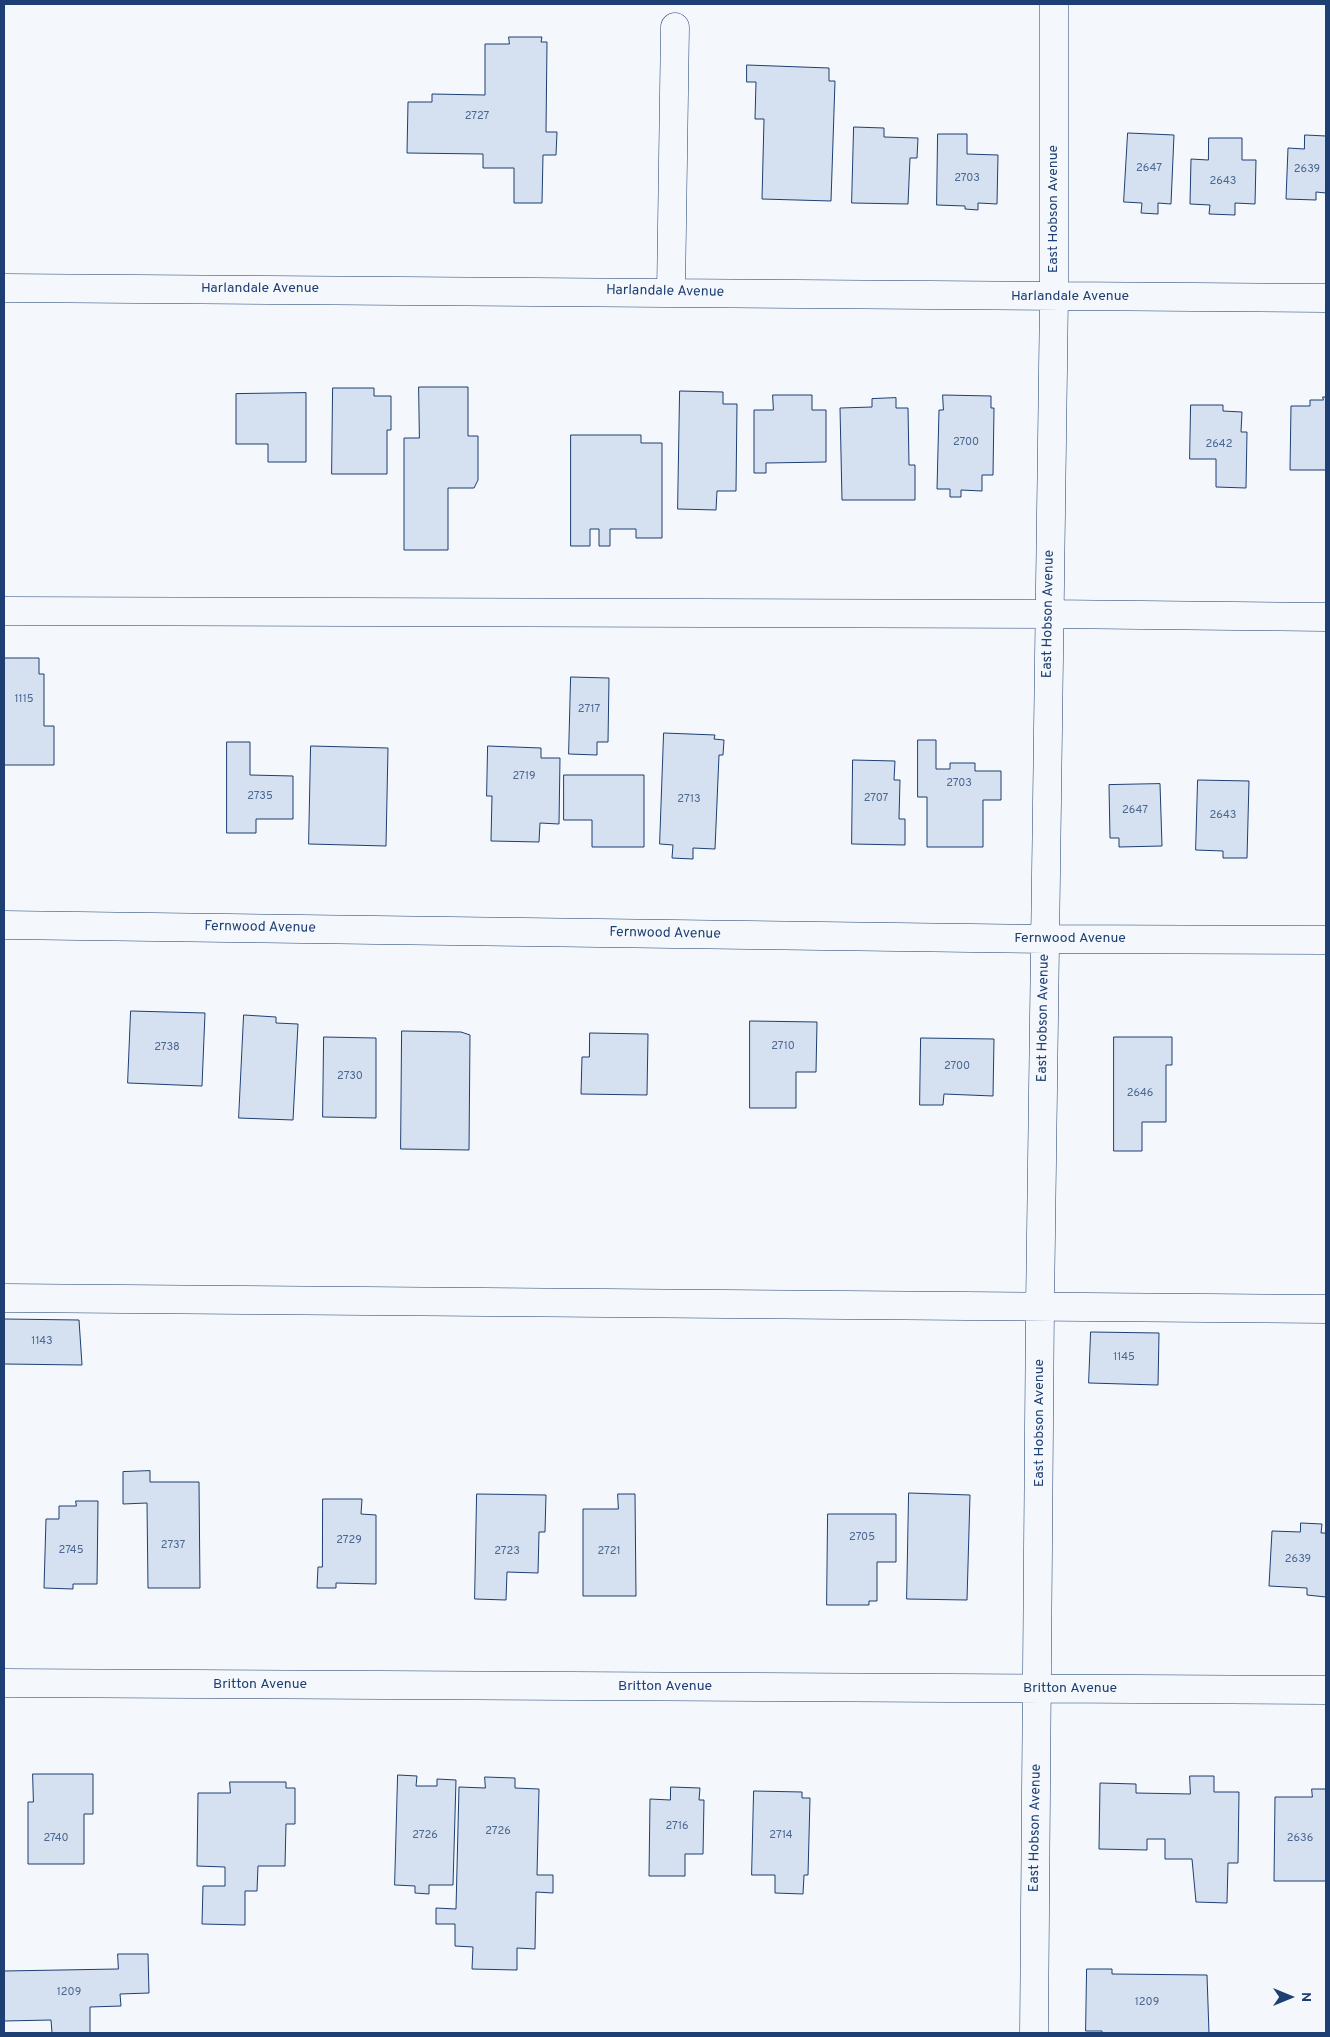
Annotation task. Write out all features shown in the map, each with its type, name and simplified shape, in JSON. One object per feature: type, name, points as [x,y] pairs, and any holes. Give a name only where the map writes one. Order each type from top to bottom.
[{"type":"street","name":"East Hobson Avenue","points":[[1034,2033],[1040,1306],[1054,297],[1054,4]]},
{"type":"street","points":[[671,292],[675,27]]},
{"type":"street","name":"Harlandale Avenue","points":[[4,288],[1326,298]]},
{"type":"street","points":[[4,611],[1049,614],[1326,617]]},
{"type":"street","name":"Fernwood Avenue","points":[[4,925],[1045,939],[1326,940]]},
{"type":"street","points":[[4,1298],[1326,1309]]},
{"type":"street","name":"Britton Avenue","points":[[4,1683],[1326,1690]]},
{"type":"building","points":[[509,37],[542,37],[541,42],[547,42],[546,132],[557,132],[556,155],[543,155],[542,203],[514,203],[514,168],[483,168],[483,154],[407,153],[408,102],[432,102],[432,94],[485,95],[485,44],[509,44]]},
{"type":"building","points":[[747,65],[829,68],[829,81],[835,81],[831,201],[762,199],[764,119],[755,119],[756,82],[747,82]]},
{"type":"building","points":[[854,127],[884,128],[884,137],[918,138],[917,158],[910,158],[908,204],[852,203]]},
{"type":"building","points":[[1128,133],[1174,135],[1171,204],[1158,203],[1158,214],[1141,213],[1142,203],[1124,202]]},
{"type":"building","points":[[938,134],[967,134],[967,154],[998,155],[997,204],[978,203],[978,210],[965,209],[965,206],[937,205]]},
{"type":"building","points":[[1305,135],[1326,136],[1326,193],[1316,192],[1316,200],[1286,199],[1288,148],[1304,149]]},
{"type":"building","points":[[1209,138],[1242,138],[1242,160],[1256,160],[1255,204],[1235,203],[1235,215],[1209,214],[1210,205],[1190,204],[1191,159],[1208,160]]},
{"type":"building","points":[[419,387],[468,387],[468,436],[478,436],[478,480],[474,488],[448,488],[448,550],[404,550],[404,438],[419,438]]},
{"type":"building","points":[[333,388],[374,388],[374,396],[391,396],[391,430],[387,430],[387,474],[332,474]]},
{"type":"building","points":[[680,391],[723,392],[723,404],[737,404],[736,491],[717,491],[716,510],[678,509]]},
{"type":"building","points":[[306,393],[306,462],[268,462],[268,444],[236,444],[236,394]]},
{"type":"building","points":[[773,395],[812,395],[812,410],[826,410],[826,462],[766,463],[766,473],[754,473],[754,410],[773,410]]},
{"type":"building","points":[[943,395],[991,396],[991,408],[994,408],[993,475],[982,475],[982,491],[961,490],[961,497],[950,497],[950,489],[937,489],[939,410],[943,410]]},
{"type":"building","points":[[1323,397],[1326,397],[1326,470],[1290,470],[1291,406],[1310,406],[1310,400],[1323,400]]},
{"type":"building","points":[[896,398],[896,408],[908,408],[909,465],[915,465],[915,500],[842,500],[840,408],[872,407],[872,399]]},
{"type":"building","points":[[1191,405],[1223,405],[1223,411],[1242,412],[1241,432],[1247,432],[1246,488],[1216,487],[1216,459],[1190,459]]},
{"type":"building","points":[[571,435],[641,435],[641,443],[662,443],[662,538],[636,538],[636,529],[610,529],[610,546],[599,546],[599,529],[590,529],[590,546],[571,546]]},
{"type":"building","points":[[4,658],[39,658],[39,674],[44,674],[44,726],[54,726],[54,765],[4,765]]},
{"type":"building","points":[[571,677],[609,678],[608,742],[597,742],[597,755],[569,754]]},
{"type":"building","points":[[664,733],[715,735],[714,739],[724,740],[723,755],[719,755],[715,849],[693,848],[693,859],[672,858],[673,845],[660,844]]},
{"type":"building","points":[[918,740],[936,740],[936,769],[950,769],[950,763],[975,763],[975,771],[1001,771],[1001,800],[983,800],[983,847],[927,847],[927,797],[918,797]]},
{"type":"building","points":[[227,742],[250,742],[250,775],[293,776],[293,819],[256,819],[256,833],[227,833]]},
{"type":"building","points":[[311,746],[388,748],[386,846],[309,844]]},
{"type":"building","points":[[488,746],[541,748],[541,758],[560,758],[559,824],[540,823],[539,842],[491,841],[492,796],[487,796]]},
{"type":"building","points":[[853,760],[895,761],[894,780],[900,780],[899,819],[905,819],[905,845],[852,844]]},
{"type":"building","points":[[564,775],[644,775],[644,847],[592,847],[592,820],[564,820]]},
{"type":"building","points":[[1198,780],[1249,781],[1247,858],[1223,858],[1223,851],[1196,850]]},
{"type":"building","points":[[1160,784],[1162,846],[1119,847],[1119,838],[1110,838],[1109,785]]},
{"type":"building","points":[[131,1011],[205,1013],[202,1086],[128,1083]]},
{"type":"building","points":[[244,1015],[276,1017],[276,1023],[298,1024],[293,1120],[239,1118]]},
{"type":"building","points":[[750,1021],[817,1022],[816,1072],[796,1072],[796,1108],[750,1108]]},
{"type":"building","points":[[402,1031],[461,1032],[470,1035],[469,1150],[401,1149]]},
{"type":"building","points":[[590,1033],[648,1034],[647,1095],[581,1094],[582,1057],[589,1057]]},
{"type":"building","points":[[324,1037],[376,1038],[376,1118],[323,1117]]},
{"type":"building","points":[[1114,1037],[1172,1037],[1172,1065],[1166,1065],[1166,1122],[1142,1122],[1142,1151],[1114,1151]]},
{"type":"building","points":[[921,1038],[994,1039],[993,1096],[944,1094],[943,1105],[920,1105]]},
{"type":"building","points":[[4,1319],[79,1320],[82,1365],[4,1364]]},
{"type":"building","points":[[1091,1332],[1159,1333],[1158,1385],[1089,1383]]},
{"type":"building","points":[[150,1471],[150,1482],[199,1482],[200,1588],[148,1588],[147,1503],[123,1504],[123,1472]]},
{"type":"building","points":[[909,1493],[970,1495],[967,1600],[907,1599]]},
{"type":"building","points":[[477,1494],[546,1495],[545,1532],[539,1532],[538,1573],[507,1572],[506,1600],[475,1599]]},
{"type":"building","points":[[618,1494],[635,1494],[636,1596],[583,1596],[583,1509],[618,1509]]},
{"type":"building","points":[[323,1499],[362,1499],[361,1514],[376,1515],[376,1584],[336,1583],[336,1588],[317,1588],[318,1567],[322,1567]]},
{"type":"building","points":[[76,1501],[98,1501],[97,1584],[73,1584],[73,1589],[44,1588],[46,1519],[59,1519],[59,1506],[76,1506]]},
{"type":"building","points":[[828,1514],[896,1514],[896,1562],[877,1562],[877,1601],[869,1601],[869,1605],[827,1605]]},
{"type":"building","points":[[1301,1523],[1322,1524],[1321,1533],[1326,1533],[1326,1597],[1307,1595],[1307,1588],[1269,1586],[1272,1531],[1300,1532]]},
{"type":"building","points":[[33,1774],[93,1774],[93,1814],[84,1814],[84,1864],[28,1864],[28,1802],[33,1802]]},
{"type":"building","points":[[398,1775],[417,1776],[416,1786],[437,1786],[437,1779],[456,1780],[453,1885],[429,1885],[429,1894],[415,1893],[415,1886],[395,1885]]},
{"type":"building","points":[[1190,1776],[1214,1776],[1214,1792],[1239,1792],[1238,1863],[1228,1863],[1227,1903],[1196,1902],[1192,1859],[1165,1859],[1165,1839],[1147,1839],[1147,1850],[1099,1849],[1100,1783],[1136,1784],[1136,1793],[1190,1794]]},
{"type":"building","points":[[485,1777],[515,1778],[515,1788],[539,1789],[537,1875],[553,1875],[553,1893],[536,1892],[535,1949],[517,1948],[517,1970],[472,1969],[473,1947],[455,1946],[455,1924],[436,1924],[436,1908],[456,1909],[459,1787],[485,1788]]},
{"type":"building","points":[[230,1782],[286,1782],[286,1788],[295,1788],[295,1824],[286,1824],[285,1866],[258,1866],[257,1891],[245,1891],[245,1925],[202,1924],[203,1886],[225,1886],[225,1867],[197,1866],[198,1793],[230,1793]]},
{"type":"building","points":[[671,1787],[700,1788],[699,1800],[704,1800],[703,1854],[685,1854],[685,1876],[649,1876],[650,1799],[670,1800]]},
{"type":"building","points":[[1312,1789],[1326,1789],[1326,1881],[1274,1881],[1275,1797],[1312,1797]]},
{"type":"building","points":[[754,1791],[802,1792],[802,1798],[810,1798],[808,1875],[804,1875],[803,1894],[775,1893],[775,1875],[752,1875]]},
{"type":"building","points":[[118,1954],[148,1954],[149,1993],[120,1994],[121,2006],[90,2007],[90,2033],[52,2033],[51,2020],[4,2021],[4,1971],[118,1969]]},
{"type":"building","points":[[1087,1969],[1112,1969],[1112,1974],[1207,1975],[1209,2033],[1102,2033],[1102,2031],[1086,2031]]}]
